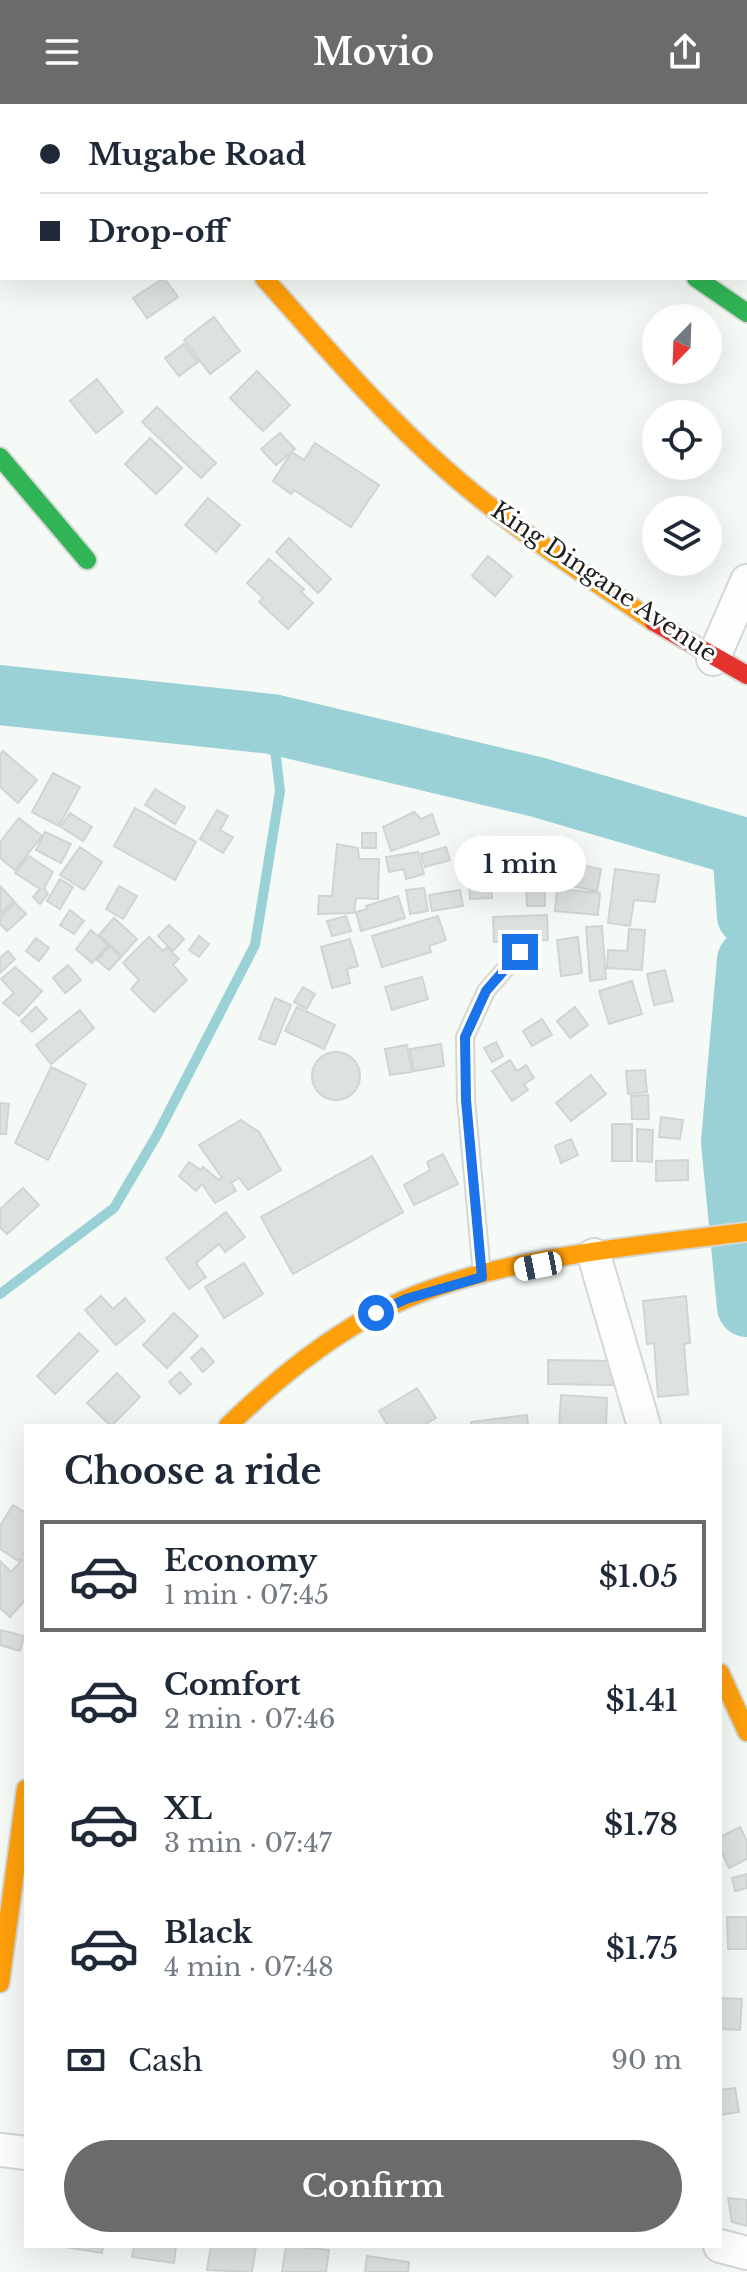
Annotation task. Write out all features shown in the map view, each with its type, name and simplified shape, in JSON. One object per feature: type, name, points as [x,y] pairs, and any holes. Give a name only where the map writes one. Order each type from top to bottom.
[{"type":"street","name":"King Dingane Avenue","points":[[266,280],[392,420],[446,470],[534,540],[713,659],[747,675]]},
{"type":"street","points":[[699,280],[747,313]]},
{"type":"street","points":[[0,457],[87,560]]},
{"type":"street","points":[[713,659],[747,581]]},
{"type":"street","points":[[230,1424],[308,1360],[376,1313],[406,1299],[482,1277],[594,1255],[747,1232]]},
{"type":"street","points":[[594,1255],[643,1424]]},
{"type":"street","points":[[722,1677],[747,1732]]},
{"type":"street","points":[[0,1983],[6,1891],[24,1799]]},
{"type":"street","points":[[0,2150],[24,2153]]},
{"type":"street","points":[[722,2247],[747,2253]]},
{"type":"lane","points":[[482,1277],[466,1100],[465,1037],[486,991],[520,952]]},
{"type":"building","points":[[161,280],[165,280],[178,297],[147,318],[133,298]]},
{"type":"building","points":[[214,317],[240,351],[210,374],[184,340]]},
{"type":"building","points":[[184,344],[198,362],[179,376],[165,358]]},
{"type":"building","points":[[257,371],[290,405],[263,431],[230,398]]},
{"type":"building","points":[[97,379],[123,412],[96,433],[70,401]]},
{"type":"building","points":[[157,407],[216,463],[201,478],[142,422]]},
{"type":"building","points":[[280,433],[295,449],[276,465],[261,449]]},
{"type":"building","points":[[150,438],[182,468],[156,494],[125,464]]},
{"type":"building","points":[[315,443],[379,485],[351,527],[294,490],[291,494],[273,481],[292,452],[304,460]]},
{"type":"building","points":[[208,498],[240,525],[216,552],[185,525]]},
{"type":"building","points":[[289,538],[331,579],[318,593],[276,552]]},
{"type":"building","points":[[488,556],[512,576],[495,596],[472,576]]},
{"type":"building","points":[[269,559],[304,589],[301,592],[313,603],[288,629],[259,602],[263,598],[247,583]]},
{"type":"building","points":[[3,751],[37,780],[18,803],[0,787],[0,755]]},
{"type":"building","points":[[53,773],[80,787],[59,826],[32,812]]},
{"type":"building","points":[[155,789],[185,807],[175,824],[145,805]]},
{"type":"building","points":[[135,808],[196,842],[175,880],[114,846]]},
{"type":"building","points":[[217,810],[228,816],[220,830],[233,837],[223,853],[200,839]]},
{"type":"building","points":[[414,812],[421,819],[432,814],[439,834],[391,851],[383,827]]},
{"type":"building","points":[[70,813],[92,827],[83,841],[61,827]]},
{"type":"building","points":[[19,818],[42,836],[15,870],[0,858],[0,842]]},
{"type":"building","points":[[45,832],[71,844],[61,863],[36,850]]},
{"type":"building","points":[[362,833],[376,833],[376,848],[362,848]]},
{"type":"building","points":[[337,844],[358,848],[359,859],[379,859],[378,899],[356,898],[354,913],[318,914],[319,896],[332,896]]},
{"type":"building","points":[[80,847],[102,862],[84,890],[60,875]]},
{"type":"building","points":[[446,847],[450,860],[425,867],[421,854]]},
{"type":"building","points":[[418,852],[424,874],[406,879],[404,869],[389,872],[386,857]]},
{"type":"building","points":[[29,856],[53,872],[44,888],[48,894],[40,904],[33,897],[40,889],[15,873]]},
{"type":"building","points":[[555,860],[601,869],[597,891],[550,882]]},
{"type":"building","points":[[544,865],[545,906],[527,906],[525,866]]},
{"type":"building","points":[[490,866],[492,898],[470,899],[468,868]]},
{"type":"building","points":[[615,869],[659,875],[655,902],[634,900],[630,926],[608,923]]},
{"type":"building","points":[[60,879],[73,887],[60,909],[47,901]]},
{"type":"building","points":[[0,886],[14,901],[0,914]]},
{"type":"building","points":[[119,886],[137,896],[123,919],[106,909]]},
{"type":"building","points":[[424,888],[428,911],[410,914],[406,890]]},
{"type":"building","points":[[557,889],[600,893],[598,915],[555,911]]},
{"type":"building","points":[[460,890],[463,906],[432,911],[429,895]]},
{"type":"building","points":[[398,896],[405,918],[361,931],[356,912]]},
{"type":"building","points":[[15,903],[26,914],[7,931],[0,924],[0,917]]},
{"type":"building","points":[[70,910],[84,921],[74,934],[60,925]]},
{"type":"building","points":[[547,915],[548,940],[494,942],[493,917]]},
{"type":"building","points":[[346,916],[351,931],[332,936],[327,921]]},
{"type":"building","points":[[438,916],[446,940],[429,946],[431,952],[382,967],[372,936]]},
{"type":"building","points":[[114,918],[137,939],[122,956],[99,935]]},
{"type":"building","points":[[169,925],[184,939],[173,951],[158,936]]},
{"type":"building","points":[[602,926],[606,979],[590,981],[586,927]]},
{"type":"building","points":[[629,929],[645,930],[642,970],[607,968],[608,950],[627,951]]},
{"type":"building","points":[[91,930],[108,945],[92,963],[76,949]]},
{"type":"building","points":[[199,936],[209,944],[199,957],[189,950]]},
{"type":"building","points":[[149,937],[163,951],[167,947],[179,959],[173,965],[187,980],[154,1012],[131,989],[139,980],[123,963]]},
{"type":"building","points":[[578,937],[582,973],[561,976],[557,940]]},
{"type":"building","points":[[36,938],[49,948],[39,961],[26,951]]},
{"type":"building","points":[[350,939],[358,966],[347,969],[350,983],[332,988],[321,947]]},
{"type":"building","points":[[110,946],[121,957],[109,970],[97,960]]},
{"type":"building","points":[[8,951],[15,959],[0,973],[0,958]]},
{"type":"building","points":[[68,965],[81,980],[65,993],[53,978]]},
{"type":"building","points":[[15,967],[42,991],[19,1016],[3,1003],[14,993],[1,979]]},
{"type":"building","points":[[665,970],[673,1001],[654,1005],[647,974]]},
{"type":"building","points":[[422,977],[428,999],[392,1010],[385,987]]},
{"type":"building","points":[[632,981],[642,1014],[609,1024],[599,991]]},
{"type":"building","points":[[303,987],[315,994],[307,1009],[294,1002]]},
{"type":"building","points":[[275,998],[291,1005],[275,1045],[259,1039]]},
{"type":"building","points":[[36,1007],[47,1019],[32,1032],[21,1021]]},
{"type":"building","points":[[297,1007],[335,1025],[324,1049],[285,1031]]},
{"type":"building","points":[[575,1007],[588,1025],[570,1038],[557,1021]]},
{"type":"building","points":[[80,1010],[94,1028],[51,1064],[36,1045]]},
{"type":"building","points":[[542,1019],[552,1035],[532,1046],[523,1031]]},
{"type":"building","points":[[496,1042],[503,1056],[492,1062],[484,1048]]},
{"type":"building","points":[[441,1044],[444,1066],[414,1071],[410,1049]]},
{"type":"building","points":[[407,1045],[412,1072],[390,1075],[385,1049]]},
{"type":"building","points":[[336,1052],[353,1059],[360,1076],[353,1093],[336,1100],[319,1093],[312,1076],[319,1059]]},
{"type":"building","points":[[510,1060],[517,1071],[526,1065],[534,1078],[524,1084],[528,1090],[512,1101],[492,1071]]},
{"type":"building","points":[[51,1067],[86,1084],[48,1160],[15,1143]]},
{"type":"building","points":[[645,1070],[647,1092],[628,1094],[626,1071]]},
{"type":"building","points":[[591,1075],[606,1094],[571,1121],[556,1103]]},
{"type":"building","points":[[648,1095],[649,1119],[632,1119],[631,1096]]},
{"type":"building","points":[[0,1103],[9,1104],[6,1134],[0,1134]]},
{"type":"building","points":[[661,1117],[683,1120],[680,1139],[659,1137]]},
{"type":"building","points":[[241,1120],[259,1132],[281,1170],[248,1190],[239,1178],[231,1183],[236,1191],[215,1203],[202,1184],[196,1191],[179,1176],[189,1162],[201,1170],[203,1167],[219,1180],[222,1178],[199,1145]]},
{"type":"building","points":[[612,1124],[632,1124],[632,1161],[612,1161]]},
{"type":"building","points":[[637,1129],[653,1130],[652,1162],[637,1161]]},
{"type":"building","points":[[571,1139],[578,1155],[561,1163],[555,1146]]},
{"type":"building","points":[[443,1154],[458,1184],[414,1205],[404,1185],[430,1170],[427,1162]]},
{"type":"building","points":[[372,1156],[403,1212],[293,1274],[261,1217]]},
{"type":"building","points":[[688,1160],[688,1180],[656,1181],[656,1161]]},
{"type":"building","points":[[23,1188],[39,1205],[7,1234],[0,1227],[0,1209]]},
{"type":"building","points":[[226,1212],[245,1237],[225,1252],[219,1244],[196,1263],[206,1277],[189,1289],[166,1258]]},
{"type":"building","points":[[244,1263],[263,1294],[224,1318],[205,1287]]},
{"type":"building","points":[[101,1296],[113,1309],[125,1298],[145,1321],[116,1345],[85,1310]]},
{"type":"building","points":[[686,1296],[690,1343],[684,1344],[688,1394],[658,1397],[654,1343],[647,1344],[643,1301]]},
{"type":"building","points":[[174,1313],[198,1336],[167,1368],[143,1345]]},
{"type":"building","points":[[79,1333],[98,1351],[55,1394],[37,1376]]},
{"type":"building","points":[[202,1348],[214,1362],[203,1372],[191,1358]]},
{"type":"building","points":[[548,1360],[614,1361],[613,1385],[548,1384]]},
{"type":"building","points":[[180,1372],[191,1384],[180,1394],[169,1382]]},
{"type":"building","points":[[117,1373],[140,1397],[113,1424],[109,1424],[87,1403]]},
{"type":"building","points":[[417,1388],[436,1418],[426,1424],[387,1424],[379,1411]]},
{"type":"building","points":[[561,1395],[607,1398],[606,1424],[559,1424]]},
{"type":"building","points":[[527,1415],[528,1424],[472,1424]]},
{"type":"building","points":[[13,1505],[24,1512],[24,1553],[19,1561],[0,1549],[0,1526]]},
{"type":"building","points":[[24,1558],[24,1601],[10,1617],[0,1608],[0,1561],[11,1572]]},
{"type":"building","points":[[0,1630],[24,1636],[20,1651],[0,1645]]},
{"type":"building","points":[[740,1827],[747,1841],[747,1859],[729,1868],[722,1853],[722,1836]]},
{"type":"building","points":[[747,1874],[747,1888],[735,1891],[732,1878]]},
{"type":"building","points":[[727,1917],[747,1917],[747,1949],[728,1949]]},
{"type":"building","points":[[722,1998],[742,1999],[740,2030],[722,2029]]},
{"type":"building","points":[[735,2088],[739,2112],[722,2115],[722,2090]]},
{"type":"building","points":[[728,2198],[747,2200],[747,2226],[732,2222]]},
{"type":"building","points":[[72,2248],[103,2248],[102,2253]]},
{"type":"building","points":[[134,2248],[176,2248],[174,2263],[132,2257]]},
{"type":"building","points":[[211,2248],[256,2248],[252,2272],[207,2270]]},
{"type":"building","points":[[286,2248],[329,2250],[326,2272],[282,2272]]},
{"type":"building","points":[[367,2256],[409,2262],[408,2272],[365,2272]]},
{"type":"waterway","points":[[0,695],[272,724],[537,787],[742,847],[747,916]]},
{"type":"waterway","points":[[0,1294],[114,1208],[157,1135],[255,945],[280,791],[272,724]]},
{"type":"waterway","points":[[742,847],[747,852]]},
{"type":"waterway","points":[[747,960],[731,1142],[747,1307]]},
{"type":"traffic: fast","points":[[699,280],[747,313]]},
{"type":"traffic: fast","points":[[0,457],[87,560]]},
{"type":"traffic: slow","points":[[266,280],[374,400],[444,468],[520,529],[654,622]]},
{"type":"traffic: slow","points":[[230,1424],[321,1347],[384,1309],[424,1292],[468,1277],[561,1257],[747,1232]]},
{"type":"traffic: slow","points":[[722,1677],[747,1732]]},
{"type":"traffic: slow","points":[[0,1983],[24,1804]]},
{"type":"traffic: jam","points":[[654,622],[747,675]]},
{"type":"route","points":[[376,1313],[406,1299],[482,1277],[480,1223],[466,1100],[465,1037],[473,1013],[486,991],[520,952]]}]
